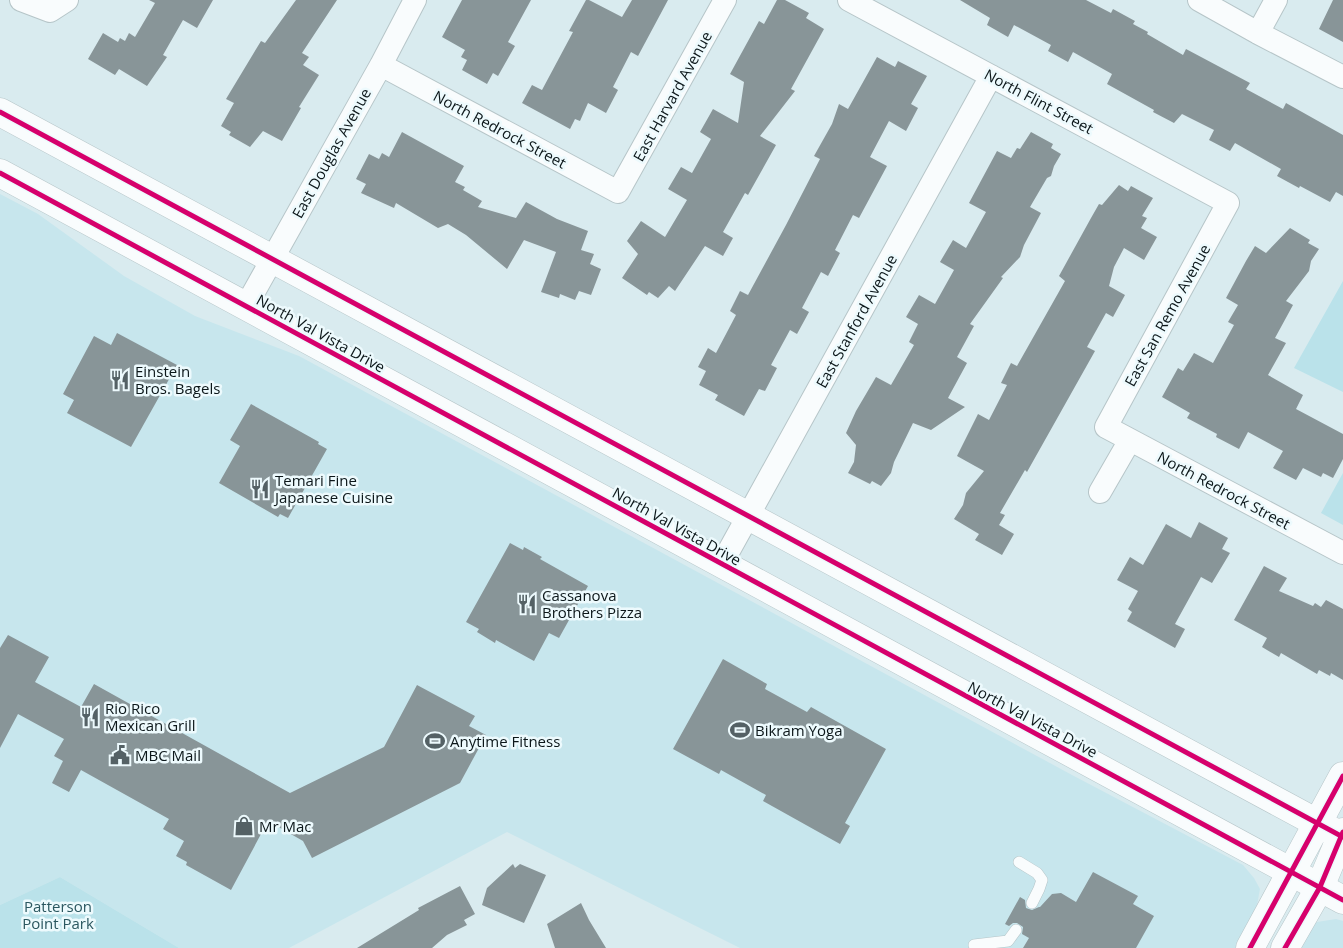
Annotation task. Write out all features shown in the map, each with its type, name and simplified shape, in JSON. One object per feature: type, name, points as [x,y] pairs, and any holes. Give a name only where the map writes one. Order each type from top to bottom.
[{"type":"main road","points":[[0,112],[1336,832]]},
{"type":"main road","name":"North Val Vista Drive","points":[[0,173],[1343,900]]},
{"type":"main road","points":[[1285,948],[1320,887],[1336,832],[1343,776]]},
{"type":"main road","points":[[1250,948],[1292,873],[1336,832]]},
{"type":"street","points":[[20,0],[59,5]]},
{"type":"street","name":"East Douglas Avenue","points":[[246,306],[381,65],[415,0]]},
{"type":"street","name":"East Harvard Avenue","points":[[618,192],[725,0]]},
{"type":"street","name":"North Flint Street","points":[[849,0],[1228,203]]},
{"type":"street","points":[[1199,0],[1343,77]]},
{"type":"street","points":[[1258,33],[1276,0]]},
{"type":"street","name":"North Redrock Street","points":[[381,65],[618,192]]},
{"type":"street","name":"East Stanford Avenue","points":[[721,565],[991,76]]},
{"type":"street","name":"East San Remo Avenue","points":[[1106,427],[1228,203]]},
{"type":"street","name":"North Redrock Street","points":[[1106,427],[1343,553]]},
{"type":"street","points":[[1100,492],[1130,440]]},
{"type":"lane","points":[[1019,862],[1036,873],[1042,880],[1032,903]]},
{"type":"lane","points":[[974,945],[1008,941],[1016,930]]},
{"type":"shaded area","points":[[0,194],[38,214],[124,276],[195,316],[299,356],[1072,775],[1243,865],[1260,889],[1257,905],[1235,948],[740,948],[507,832],[289,948],[179,948],[60,877],[0,905]]},
{"type":"shaded area","points":[[1336,919],[1343,921],[1343,948],[1295,948],[1307,928],[1317,922]]},
{"type":"green space","points":[[1343,281],[1343,392],[1294,368]]},
{"type":"green space","points":[[1343,473],[1343,525],[1321,513]]},
{"type":"green space","name":"Patterson Point Park","points":[[60,877],[179,948],[0,948],[0,905]]},
{"type":"building","points":[[149,0],[213,0],[197,28],[183,20],[163,55],[167,57],[147,86],[119,69],[115,75],[88,59],[103,33],[118,42],[120,38],[125,41],[129,33],[135,37],[155,3]]},
{"type":"building","points":[[296,0],[337,0],[302,53],[309,57],[303,65],[319,75],[299,107],[301,108],[282,141],[263,131],[250,147],[229,135],[231,132],[221,126],[234,103],[226,99],[261,41],[265,43]]},
{"type":"building","points":[[462,0],[531,0],[508,42],[515,46],[498,76],[493,73],[487,84],[462,70],[467,60],[461,57],[465,50],[442,37]]},
{"type":"building","points":[[586,0],[622,17],[632,0],[668,0],[638,56],[631,52],[613,87],[618,90],[606,113],[588,103],[580,121],[575,119],[570,129],[522,103],[532,85],[542,90],[573,32],[569,31]]},
{"type":"building","points":[[777,0],[785,0],[809,13],[806,18],[824,29],[791,89],[795,91],[760,136],[776,145],[748,195],[745,193],[723,232],[733,238],[723,256],[705,246],[675,291],[669,286],[658,298],[649,292],[647,295],[622,278],[638,254],[627,241],[641,221],[665,237],[687,200],[668,189],[681,167],[692,173],[711,139],[700,132],[713,109],[738,123],[744,82],[730,74],[759,21],[764,24]]},
{"type":"building","points":[[960,0],[1086,0],[1111,13],[1113,9],[1135,21],[1133,24],[1148,32],[1147,34],[1183,55],[1186,49],[1250,83],[1246,89],[1283,109],[1286,103],[1343,135],[1343,196],[1336,192],[1330,202],[1300,186],[1299,188],[1277,176],[1281,169],[1235,143],[1230,151],[1209,140],[1214,130],[1182,114],[1174,123],[1107,84],[1112,74],[1073,52],[1068,62],[1048,51],[1051,45],[1014,25],[1008,37],[987,25],[990,18]]},
{"type":"building","points":[[1333,0],[1343,0],[1343,42],[1319,29]]},
{"type":"building","points":[[877,57],[895,67],[898,61],[927,76],[911,104],[918,108],[906,131],[889,121],[870,157],[887,166],[859,218],[853,215],[835,250],[840,253],[828,276],[821,272],[802,308],[809,312],[797,334],[790,330],[771,365],[777,368],[765,391],[759,389],[744,416],[715,400],[718,395],[699,385],[706,371],[698,367],[708,348],[716,353],[736,315],[730,311],[740,291],[748,295],[786,225],[820,159],[814,156],[832,124],[839,104],[848,109]]},
{"type":"building","points":[[402,132],[464,166],[455,182],[465,187],[463,190],[482,201],[478,207],[516,218],[526,202],[557,219],[588,231],[581,250],[594,254],[590,264],[601,269],[591,295],[579,291],[575,300],[560,294],[559,298],[541,292],[556,252],[524,240],[507,269],[466,235],[448,224],[438,228],[396,203],[394,208],[361,193],[366,184],[356,179],[369,154],[379,159],[382,153],[389,157]]},
{"type":"building","points":[[1031,132],[1053,144],[1051,148],[1061,154],[1051,176],[1047,178],[1030,207],[1041,213],[1024,245],[1020,257],[1001,277],[1003,278],[970,324],[974,326],[957,357],[967,363],[948,398],[965,407],[931,430],[913,423],[894,462],[891,473],[881,486],[872,481],[870,484],[848,473],[854,462],[856,445],[846,433],[856,411],[876,377],[891,385],[914,345],[909,342],[918,324],[906,317],[919,295],[935,304],[954,270],[940,262],[953,240],[966,248],[986,212],[969,203],[997,151],[1011,158],[1017,148],[1020,149]]},
{"type":"building","points":[[1119,185],[1128,191],[1131,186],[1153,198],[1142,216],[1147,218],[1141,228],[1157,237],[1144,260],[1124,248],[1114,267],[1109,286],[1125,295],[1113,317],[1106,313],[1087,347],[1095,351],[1027,472],[1025,470],[1000,513],[1005,515],[999,525],[1014,534],[1002,555],[975,540],[979,534],[954,519],[963,505],[966,493],[984,471],[957,456],[978,414],[989,420],[1007,385],[1001,383],[1011,363],[1017,366],[1065,281],[1059,276],[1091,218],[1099,204],[1102,205]]},
{"type":"building","points":[[1290,228],[1310,240],[1308,243],[1319,249],[1311,261],[1309,271],[1286,301],[1293,305],[1275,338],[1286,343],[1268,375],[1303,395],[1296,409],[1343,434],[1343,459],[1333,478],[1323,473],[1321,477],[1303,468],[1296,480],[1273,468],[1283,451],[1248,432],[1239,449],[1216,437],[1217,434],[1187,418],[1190,413],[1162,397],[1178,368],[1183,371],[1194,353],[1213,363],[1234,325],[1228,322],[1238,305],[1226,298],[1246,261],[1255,246],[1266,253]]},
{"type":"building","name":"Einstein Bros. Bagels","points":[[117,333],[177,365],[131,447],[67,413],[74,400],[63,394],[94,336],[111,345]]},
{"type":"building","points":[[251,404],[319,442],[318,444],[327,449],[288,518],[280,514],[278,517],[219,483],[240,446],[230,440]]},
{"type":"building","points":[[1199,522],[1228,538],[1222,549],[1230,553],[1212,583],[1201,577],[1175,624],[1185,629],[1175,648],[1127,621],[1132,612],[1128,609],[1138,591],[1117,580],[1130,557],[1143,565],[1166,524],[1191,538]]},
{"type":"building","name":"Cassanova Brothers Pizza","points":[[510,543],[523,550],[524,547],[542,557],[540,559],[588,586],[559,638],[549,633],[534,661],[496,640],[495,643],[477,632],[479,629],[466,622]]},
{"type":"building","points":[[1264,566],[1287,578],[1279,591],[1313,606],[1315,603],[1321,607],[1326,600],[1343,609],[1343,680],[1331,673],[1330,676],[1319,670],[1317,674],[1281,653],[1279,657],[1262,647],[1267,638],[1234,620]]},
{"type":"building","points":[[8,635],[49,657],[35,682],[81,707],[94,684],[290,793],[384,747],[417,685],[475,716],[469,726],[486,735],[460,783],[312,858],[303,841],[268,821],[231,890],[186,865],[187,862],[176,856],[184,841],[163,829],[169,819],[81,770],[69,792],[52,783],[63,761],[54,756],[64,739],[18,714],[0,748],[0,648]]},
{"type":"building","points":[[723,659],[767,684],[765,689],[807,712],[811,707],[886,749],[845,823],[850,826],[840,844],[763,801],[766,795],[721,770],[719,774],[673,749]]},
{"type":"building","points":[[513,864],[515,868],[520,864],[546,875],[524,923],[482,905],[487,888]]},
{"type":"building","points":[[1093,872],[1138,896],[1133,904],[1154,916],[1136,948],[1023,948],[1029,938],[1022,934],[1023,927],[1017,923],[1009,926],[1005,924],[1020,897],[1025,900],[1026,908],[1032,910],[1040,907],[1052,894],[1061,893],[1076,902]]},
{"type":"building","points":[[460,886],[475,914],[464,920],[467,925],[447,935],[432,948],[357,948],[419,910],[418,908]]},
{"type":"building","points":[[581,903],[606,948],[555,948],[547,924]]},
{"type":"cycle path","points":[[0,112],[1343,837]]},
{"type":"cycle path","points":[[0,173],[1343,900]]},
{"type":"cycle path","points":[[1250,948],[1343,776]]},
{"type":"cycle path","points":[[1285,948],[1320,887],[1343,832]]},
{"type":"place","name":"Einstein Bros. Bagels","points":[[120,380]]},
{"type":"place","name":"Temari Fine Japanese Cuisine","points":[[260,489]]},
{"type":"place","name":"Cassanova Brothers Pizza","points":[[527,604]]},
{"type":"place","name":"Rio Rico Mexican Grill","points":[[90,717]]},
{"type":"place","name":"Bikram Yoga","points":[[740,730]]},
{"type":"place","name":"Anytime Fitness","points":[[435,741]]},
{"type":"place","name":"MBC Mail","points":[[120,755]]},
{"type":"place","name":"Mr Mac","points":[[244,826]]}]
